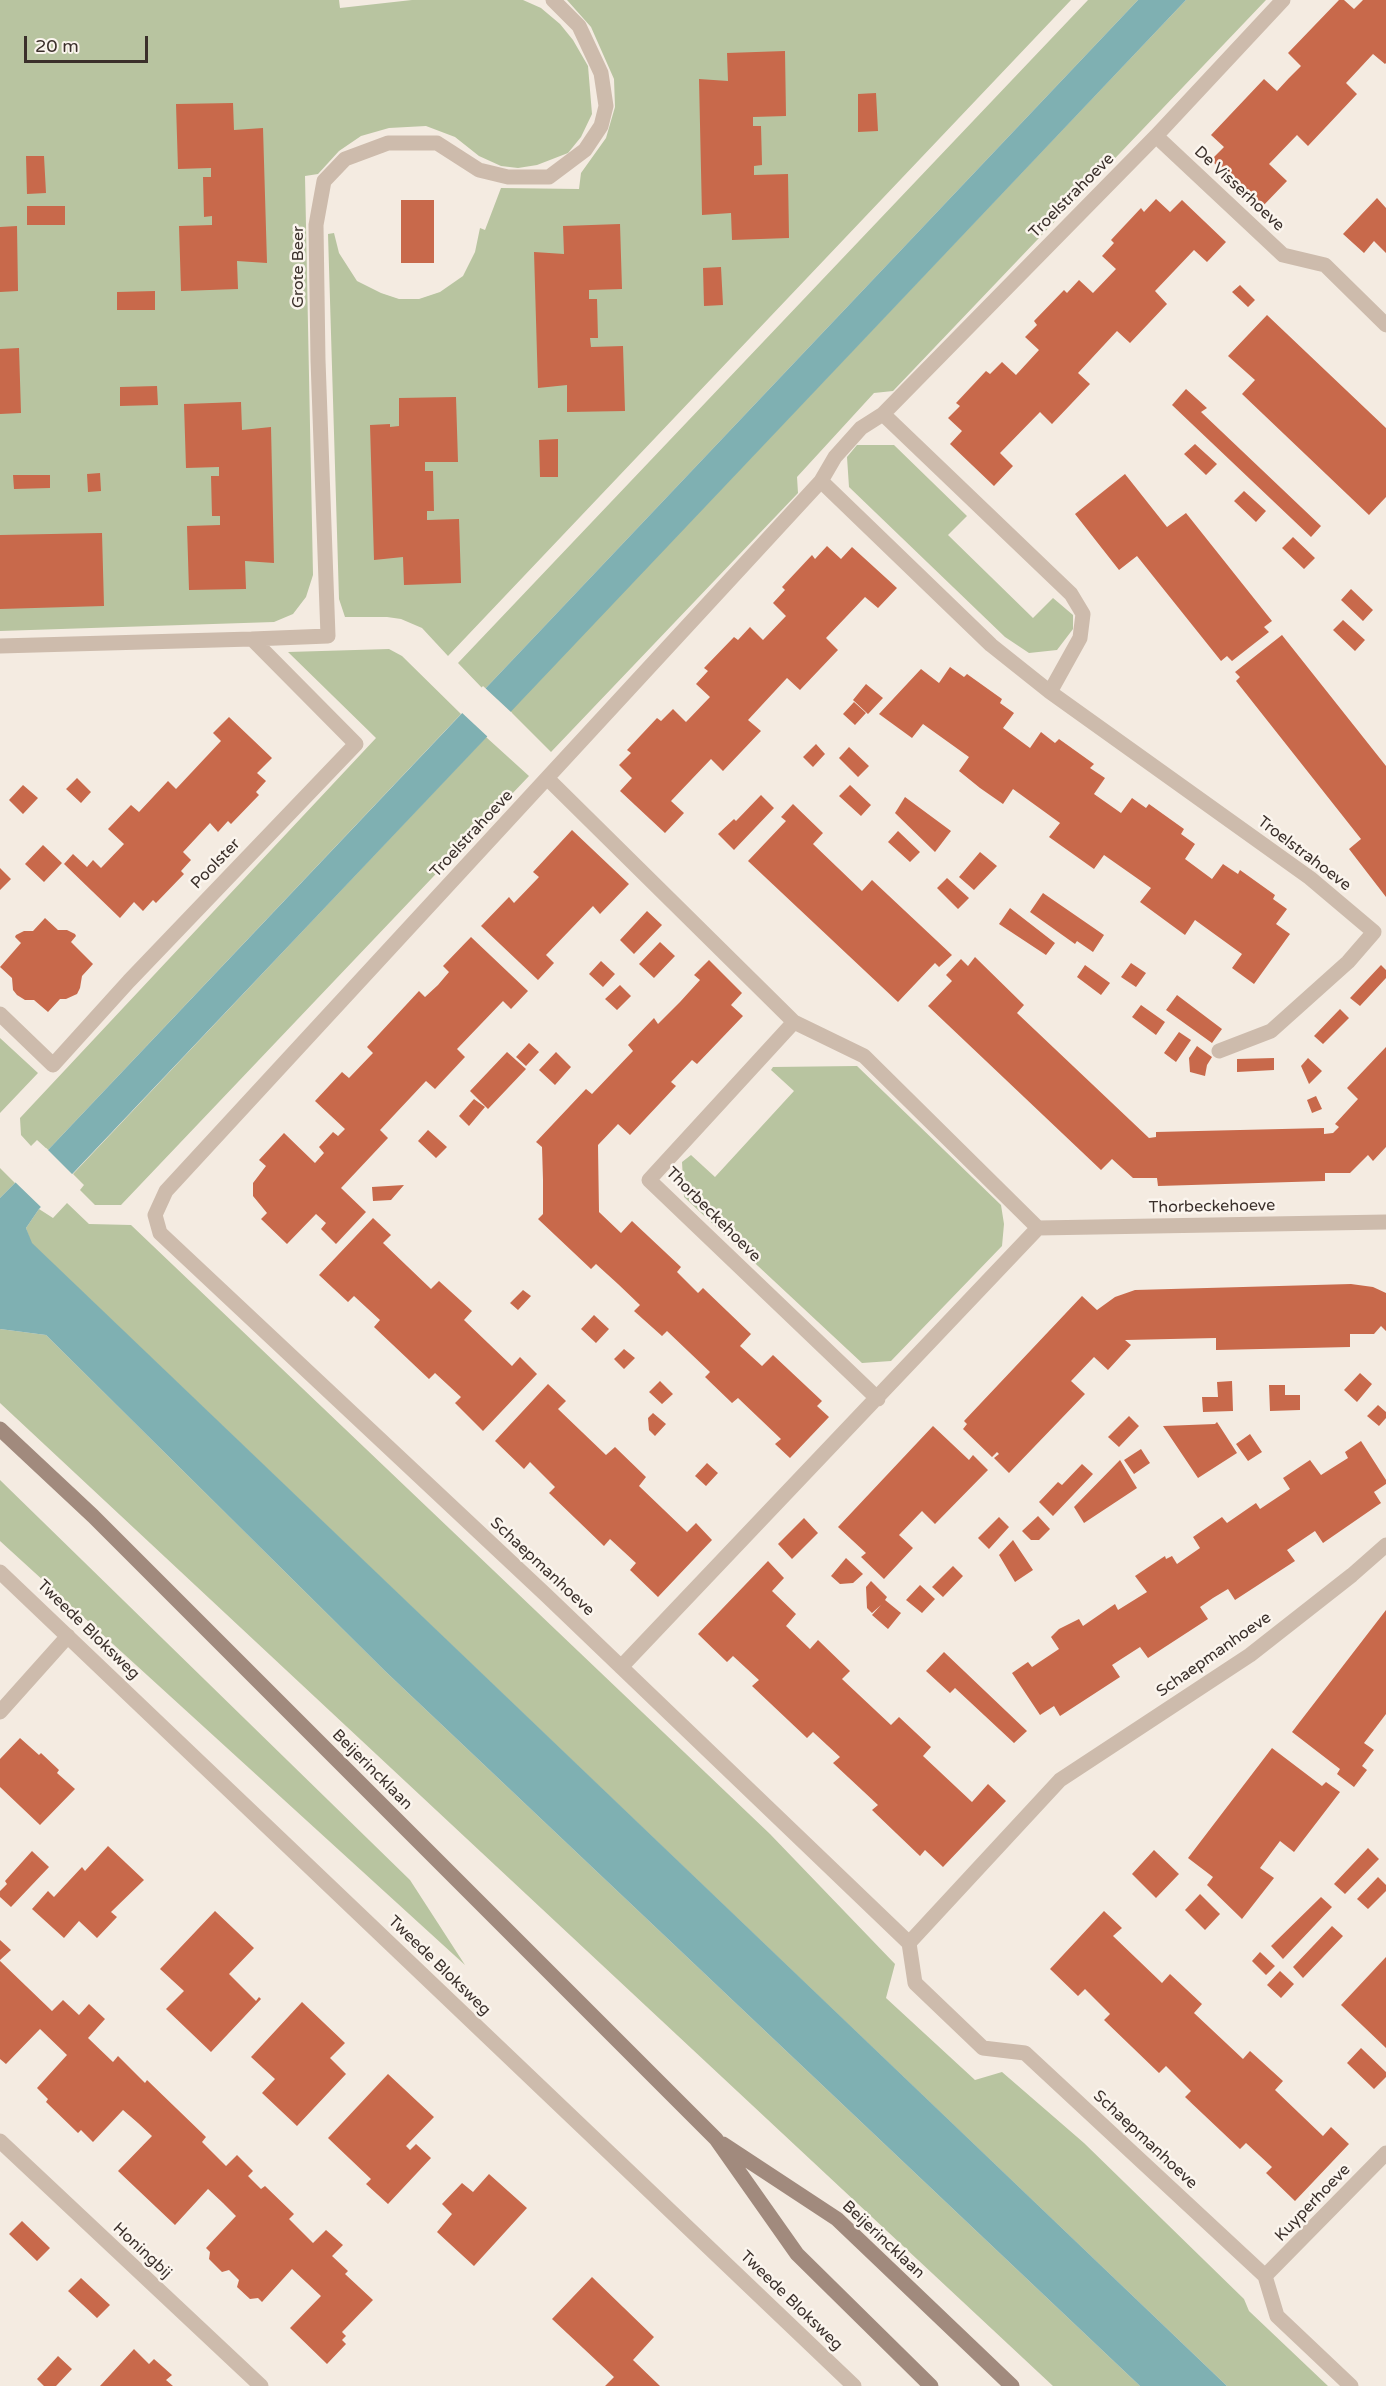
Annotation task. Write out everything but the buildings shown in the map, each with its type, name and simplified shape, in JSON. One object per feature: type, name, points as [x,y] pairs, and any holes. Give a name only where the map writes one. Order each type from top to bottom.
[{"type":"main road","name":"Beijerincklaan","points":[[0,1429],[93,1516],[716,2139],[797,2254],[931,2386]]},
{"type":"main road","name":"Beijerincklaan","points":[[716,2139],[837,2219],[1012,2386]]},
{"type":"street","name":"Grote Beer","points":[[252,639],[328,636],[318,372],[316,225],[324,181],[345,159],[388,143],[437,143],[479,170],[508,177],[549,177],[585,150],[601,126],[606,106],[601,74],[579,26],[553,0]]},
{"type":"street","name":"Troelstrahoeve","points":[[155,1215],[166,1191],[821,481],[835,457],[861,428],[883,414],[1156,136],[1283,0]]},
{"type":"street","name":"De Visserhoeve","points":[[1156,136],[1283,255],[1324,265],[1386,325]]},
{"type":"street","points":[[883,414],[1071,594],[1083,614],[1080,638],[1050,692]]},
{"type":"street","name":"Troelstrahoeve","points":[[821,481],[991,645],[1050,692],[1310,878],[1374,932],[1348,962],[1271,1031],[1219,1051]]},
{"type":"street","points":[[0,646],[252,639]]},
{"type":"street","name":"Poolster","points":[[0,1014],[53,1065],[129,981],[356,744],[252,639]]},
{"type":"street","points":[[548,779],[794,1022],[864,1056],[1038,1228],[621,1667]]},
{"type":"street","name":"Thorbeckehoeve","points":[[794,1022],[650,1180],[878,1399]]},
{"type":"street","name":"Schaepmanhoeve","points":[[155,1215],[160,1233],[621,1667],[909,1943],[915,1983],[983,2048],[1025,2053],[1265,2276]]},
{"type":"street","name":"Thorbeckehoeve","points":[[1038,1228],[1386,1222]]},
{"type":"street","name":"Schaepmanhoeve","points":[[909,1943],[1060,1780],[1250,1655],[1352,1575],[1386,1545]]},
{"type":"street","name":"Tweede Bloksweg","points":[[0,1572],[854,2386]]},
{"type":"street","points":[[0,1712],[68,1636]]},
{"type":"street","name":"Honingbij","points":[[0,2140],[261,2386]]},
{"type":"street","name":"Kuyperhoeve","points":[[1265,2276],[1386,2153]]},
{"type":"street","points":[[1265,2276],[1277,2316],[1351,2386]]},
{"type":"green space","points":[[0,0],[339,0],[340,8],[412,0],[523,0],[541,8],[560,24],[573,40],[588,66],[592,114],[581,137],[568,153],[537,165],[518,168],[501,166],[479,156],[455,137],[426,126],[389,128],[361,136],[339,151],[318,174],[305,176],[313,575],[306,597],[293,614],[274,622],[0,631]]},
{"type":"green space","points":[[567,0],[1071,0],[448,656],[422,628],[401,619],[345,617],[339,599],[328,234],[334,233],[339,253],[357,281],[399,299],[419,299],[440,292],[463,276],[475,252],[480,228],[485,230],[501,188],[579,189],[581,173],[606,138],[615,107],[614,79],[591,27]]},
{"type":"green space","points":[[1088,0],[1138,0],[484,690],[458,663]]},
{"type":"green space","points":[[1186,0],[1266,0],[893,391],[874,393],[797,477],[798,493],[551,752],[510,711]]},
{"type":"green space","points":[[857,445],[894,445],[967,516],[948,535],[1033,618],[1053,598],[1073,615],[1073,629],[1057,650],[1029,653],[1005,637],[849,487],[847,457]]},
{"type":"green space","points":[[389,649],[402,656],[461,714],[48,1150],[37,1140],[31,1146],[21,1135],[20,1118],[376,738],[288,652]]},
{"type":"green space","points":[[486,737],[529,776],[121,1205],[95,1205],[80,1190],[84,1185],[73,1174]]},
{"type":"green space","points":[[0,1038],[38,1073],[0,1113]]},
{"type":"green space","points":[[857,1066],[1001,1205],[1004,1224],[1002,1246],[891,1361],[862,1363],[684,1197],[682,1162],[691,1155],[715,1177],[794,1091],[771,1070],[773,1067]]},
{"type":"green space","points":[[0,1168],[15,1183],[0,1198]]},
{"type":"green space","points":[[67,1203],[89,1224],[131,1225],[770,1834],[895,1964],[886,1998],[975,2080],[1002,2072],[1084,2143],[1244,2299],[1249,2311],[1328,2386],[1227,2386],[31,1243],[26,1228],[39,1209],[53,1218]]},
{"type":"green space","points":[[0,1329],[46,1335],[385,1671],[1140,2386],[1053,2386],[0,1403]]},
{"type":"green space","points":[[0,1480],[410,1880],[465,1965],[0,1541]]},
{"type":"water","points":[[1138,0],[1186,0],[39,1209],[26,1228],[32,1243],[1227,2386],[1140,2386],[385,1671],[46,1335],[0,1329],[0,1198]]},
{"type":"pier","points":[[483,686],[512,713],[489,738],[460,711]]},
{"type":"pier","points":[[46,1148],[75,1177],[43,1209],[14,1181]]}]
